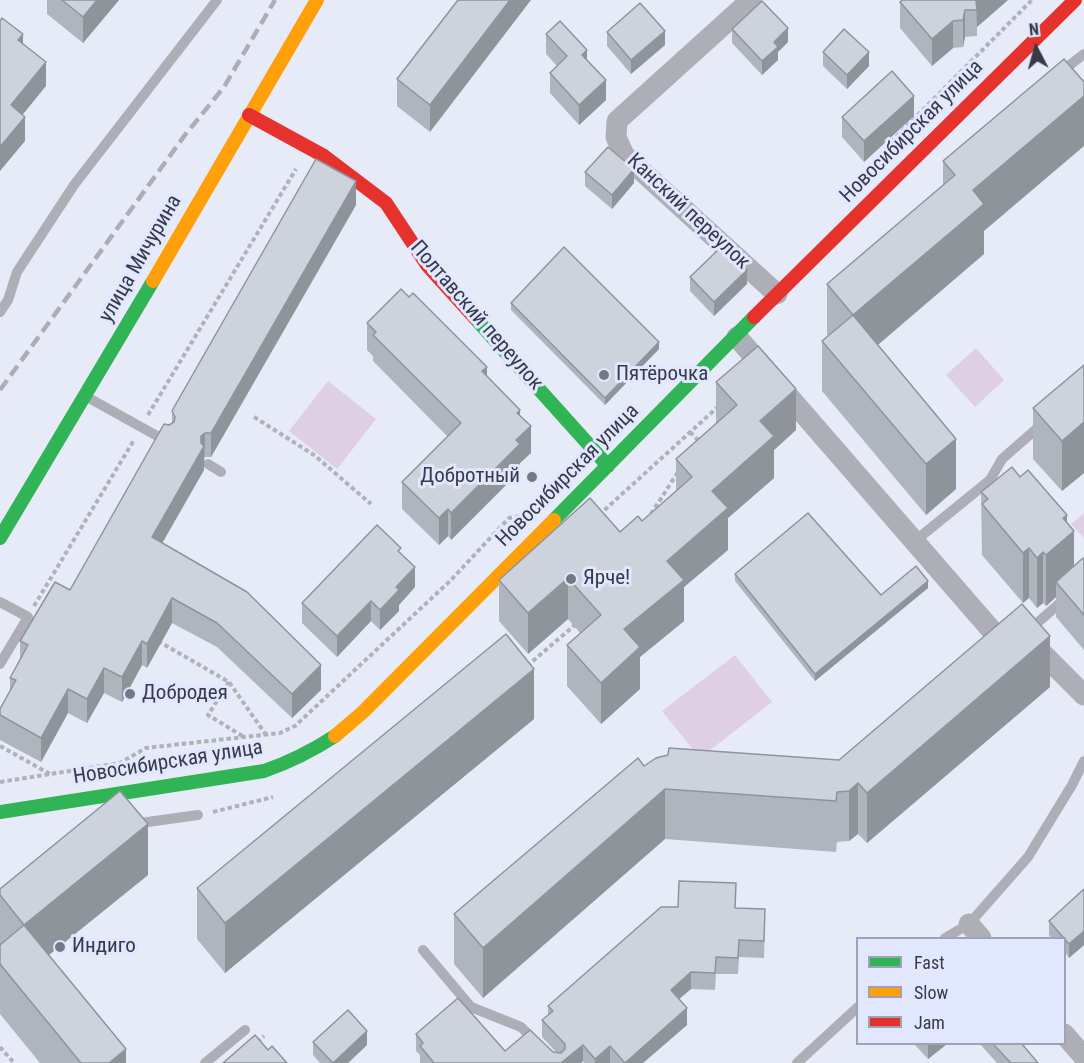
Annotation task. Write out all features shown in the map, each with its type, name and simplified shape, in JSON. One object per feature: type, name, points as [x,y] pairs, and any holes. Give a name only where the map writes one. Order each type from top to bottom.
[{"type":"street","name":"улица Мичурина","points":[[0,538],[86,396],[317,0]]},
{"type":"street","name":"Канский переулок","points":[[751,0],[617,121],[616,137],[624,155],[777,294]]},
{"type":"street","name":"Новосибирская улица","points":[[0,812],[264,771],[314,750],[339,733],[363,712],[737,337],[777,294],[1075,0]]},
{"type":"street","name":"Полтавский переулок","points":[[249,115],[309,147],[351,175],[386,203],[428,266],[608,466]]},
{"type":"street","points":[[737,337],[915,541],[989,637],[1024,635],[1082,691]]},
{"type":"street","points":[[1066,1035],[1084,1057]]},
{"type":"lane","points":[[0,312],[8,300],[17,272],[74,185],[217,0]]},
{"type":"lane","points":[[1061,72],[1084,54]]},
{"type":"lane","points":[[86,396],[168,442]]},
{"type":"lane","points":[[915,541],[990,480],[1002,459],[1051,416]]},
{"type":"lane","points":[[208,464],[221,472]]},
{"type":"lane","points":[[1024,635],[1084,582]]},
{"type":"lane","points":[[0,602],[28,616],[0,664]]},
{"type":"lane","points":[[952,937],[975,931],[1028,857],[1084,761]]},
{"type":"lane","points":[[120,826],[198,815]]},
{"type":"lane","points":[[423,950],[471,1007],[521,1027],[543,1048]]},
{"type":"lane","points":[[797,1063],[856,1009]]},
{"type":"lane","points":[[205,1063],[245,1030]]},
{"type":"path","points":[[888,146],[1032,0]]},
{"type":"path","points":[[28,616],[309,147]]},
{"type":"path","points":[[254,417],[314,455],[371,504]]},
{"type":"path","points":[[690,432],[698,440],[692,449]]},
{"type":"path","points":[[650,516],[680,468]]},
{"type":"path","points":[[601,513],[609,521]]},
{"type":"path","points":[[0,782],[120,763],[146,748],[280,734],[296,726],[450,581],[508,518],[525,515]]},
{"type":"path","points":[[523,668],[577,624],[580,615]]},
{"type":"path","points":[[150,637],[229,682],[266,735]]},
{"type":"path","points":[[229,682],[208,715],[245,737]]},
{"type":"path","points":[[0,746],[50,774]]},
{"type":"path","points":[[0,1047],[14,1063]]},
{"type":"shaded area","points":[[976,348],[1004,380],[975,407],[946,375]]},
{"type":"shaded area","points":[[328,381],[376,419],[337,469],[289,431]]},
{"type":"shaded area","points":[[1084,513],[1084,538],[1071,524]]},
{"type":"shaded area","points":[[735,655],[772,702],[700,758],[662,711]]},
{"type":"building","points":[[62,0],[97,0],[83,17]]},
{"type":"building","points":[[458,0],[510,0],[430,105],[397,79]]},
{"type":"building","points":[[902,0],[977,0],[977,10],[965,10],[963,20],[953,21],[932,39],[900,2]]},
{"type":"building","points":[[762,1],[788,28],[774,42],[778,47],[762,61],[732,29]]},
{"type":"building","points":[[640,3],[665,31],[631,60],[607,32]]},
{"type":"building","points":[[2,18],[23,34],[18,40],[46,62],[11,105],[25,117],[0,147],[0,21]]},
{"type":"building","points":[[560,21],[587,50],[582,55],[606,80],[579,105],[550,73],[567,56],[546,34]]},
{"type":"building","points":[[844,29],[869,52],[847,75],[823,52]]},
{"type":"building","points":[[1064,59],[1084,82],[1084,96],[973,190],[984,204],[853,315],[827,284],[955,175],[943,161]]},
{"type":"building","points":[[892,71],[914,96],[864,141],[842,117]]},
{"type":"building","points":[[608,147],[634,169],[612,195],[585,172]]},
{"type":"building","points":[[316,159],[356,181],[211,433],[201,436],[201,443],[204,446],[152,537],[247,592],[321,665],[292,694],[217,623],[172,598],[147,644],[142,641],[122,677],[104,668],[87,699],[68,689],[41,738],[0,715],[0,709],[16,680],[10,678],[28,645],[20,641],[55,582],[70,590],[164,424],[169,425],[174,422],[173,409]]},
{"type":"building","points":[[564,247],[659,342],[605,398],[511,303]]},
{"type":"building","points":[[721,247],[747,270],[714,302],[690,277]]},
{"type":"building","points":[[401,289],[409,297],[413,293],[487,367],[482,371],[520,410],[517,413],[531,426],[516,440],[520,444],[451,513],[448,509],[439,518],[402,482],[461,423],[373,335],[376,332],[367,323]]},
{"type":"building","points":[[853,315],[956,439],[926,464],[822,341]]},
{"type":"building","points":[[758,346],[796,389],[760,421],[774,436],[712,491],[728,508],[667,561],[684,580],[624,629],[640,647],[601,683],[567,645],[601,615],[568,578],[528,613],[499,580],[590,498],[620,532],[638,516],[642,521],[692,477],[676,459],[737,405],[716,382]]},
{"type":"building","points":[[1084,365],[1084,422],[1062,441],[1033,408]]},
{"type":"building","points":[[1012,467],[1020,477],[1028,470],[1067,515],[1063,518],[1074,531],[1046,555],[1043,552],[1037,558],[1029,548],[1023,553],[982,504],[988,499],[981,492]]},
{"type":"building","points":[[808,513],[881,595],[916,566],[928,581],[815,674],[735,574]]},
{"type":"building","points":[[377,525],[401,548],[398,551],[415,567],[396,587],[399,590],[380,610],[371,601],[337,636],[302,603]]},
{"type":"building","points":[[1084,559],[1084,615],[1056,582]]},
{"type":"building","points":[[1022,604],[1050,636],[867,793],[858,783],[849,791],[837,792],[836,801],[665,789],[483,948],[454,914],[638,758],[644,766],[656,758],[668,755],[669,748],[839,760]]},
{"type":"building","points":[[506,634],[534,669],[225,923],[197,888]]},
{"type":"building","points":[[120,791],[148,824],[24,925],[0,895],[0,889]]},
{"type":"building","points":[[679,881],[736,883],[735,908],[765,909],[764,941],[739,940],[738,958],[716,957],[715,973],[691,972],[671,990],[687,1008],[625,1063],[610,1046],[595,1059],[583,1045],[561,1063],[434,1063],[420,1046],[423,1043],[416,1034],[458,998],[505,1051],[530,1030],[553,1052],[561,1053],[565,1049],[565,1044],[542,1020],[553,1011],[548,1006],[661,907],[678,907]]},
{"type":"building","points":[[1084,889],[1084,931],[1069,944],[1066,937],[1063,937],[1049,921]]},
{"type":"building","points":[[24,925],[126,1049],[109,1063],[81,1063],[0,964],[0,945]]},
{"type":"building","points":[[348,1010],[367,1031],[333,1063],[313,1042]]},
{"type":"building","points":[[255,1035],[268,1050],[272,1046],[287,1063],[223,1063]]},
{"type":"building","points":[[994,1045],[1023,1045],[1038,1063],[1011,1063]]},
{"type":"railway","points":[[0,390],[185,135],[224,87],[275,0]]},
{"type":"traffic: fast","points":[[0,538],[153,281]]},
{"type":"traffic: fast","points":[[554,520],[754,317]]},
{"type":"traffic: fast","points":[[475,318],[608,466]]},
{"type":"traffic: fast","points":[[0,812],[264,771],[301,756],[335,736]]},
{"type":"traffic: slow","points":[[153,281],[317,0]]},
{"type":"traffic: slow","points":[[335,736],[363,712],[554,520]]},
{"type":"traffic: jam","points":[[754,317],[1075,0]]},
{"type":"traffic: jam","points":[[249,115],[324,156],[386,203],[427,265],[475,318]]},
{"type":"place","name":"Пятёрочка","points":[[604,375]]},
{"type":"place","name":"Добротный","points":[[532,477]]},
{"type":"place","name":"Ярче!","points":[[571,579]]},
{"type":"place","name":"Добродея","points":[[130,694]]},
{"type":"place","name":"Индиго","points":[[60,947]]}]
